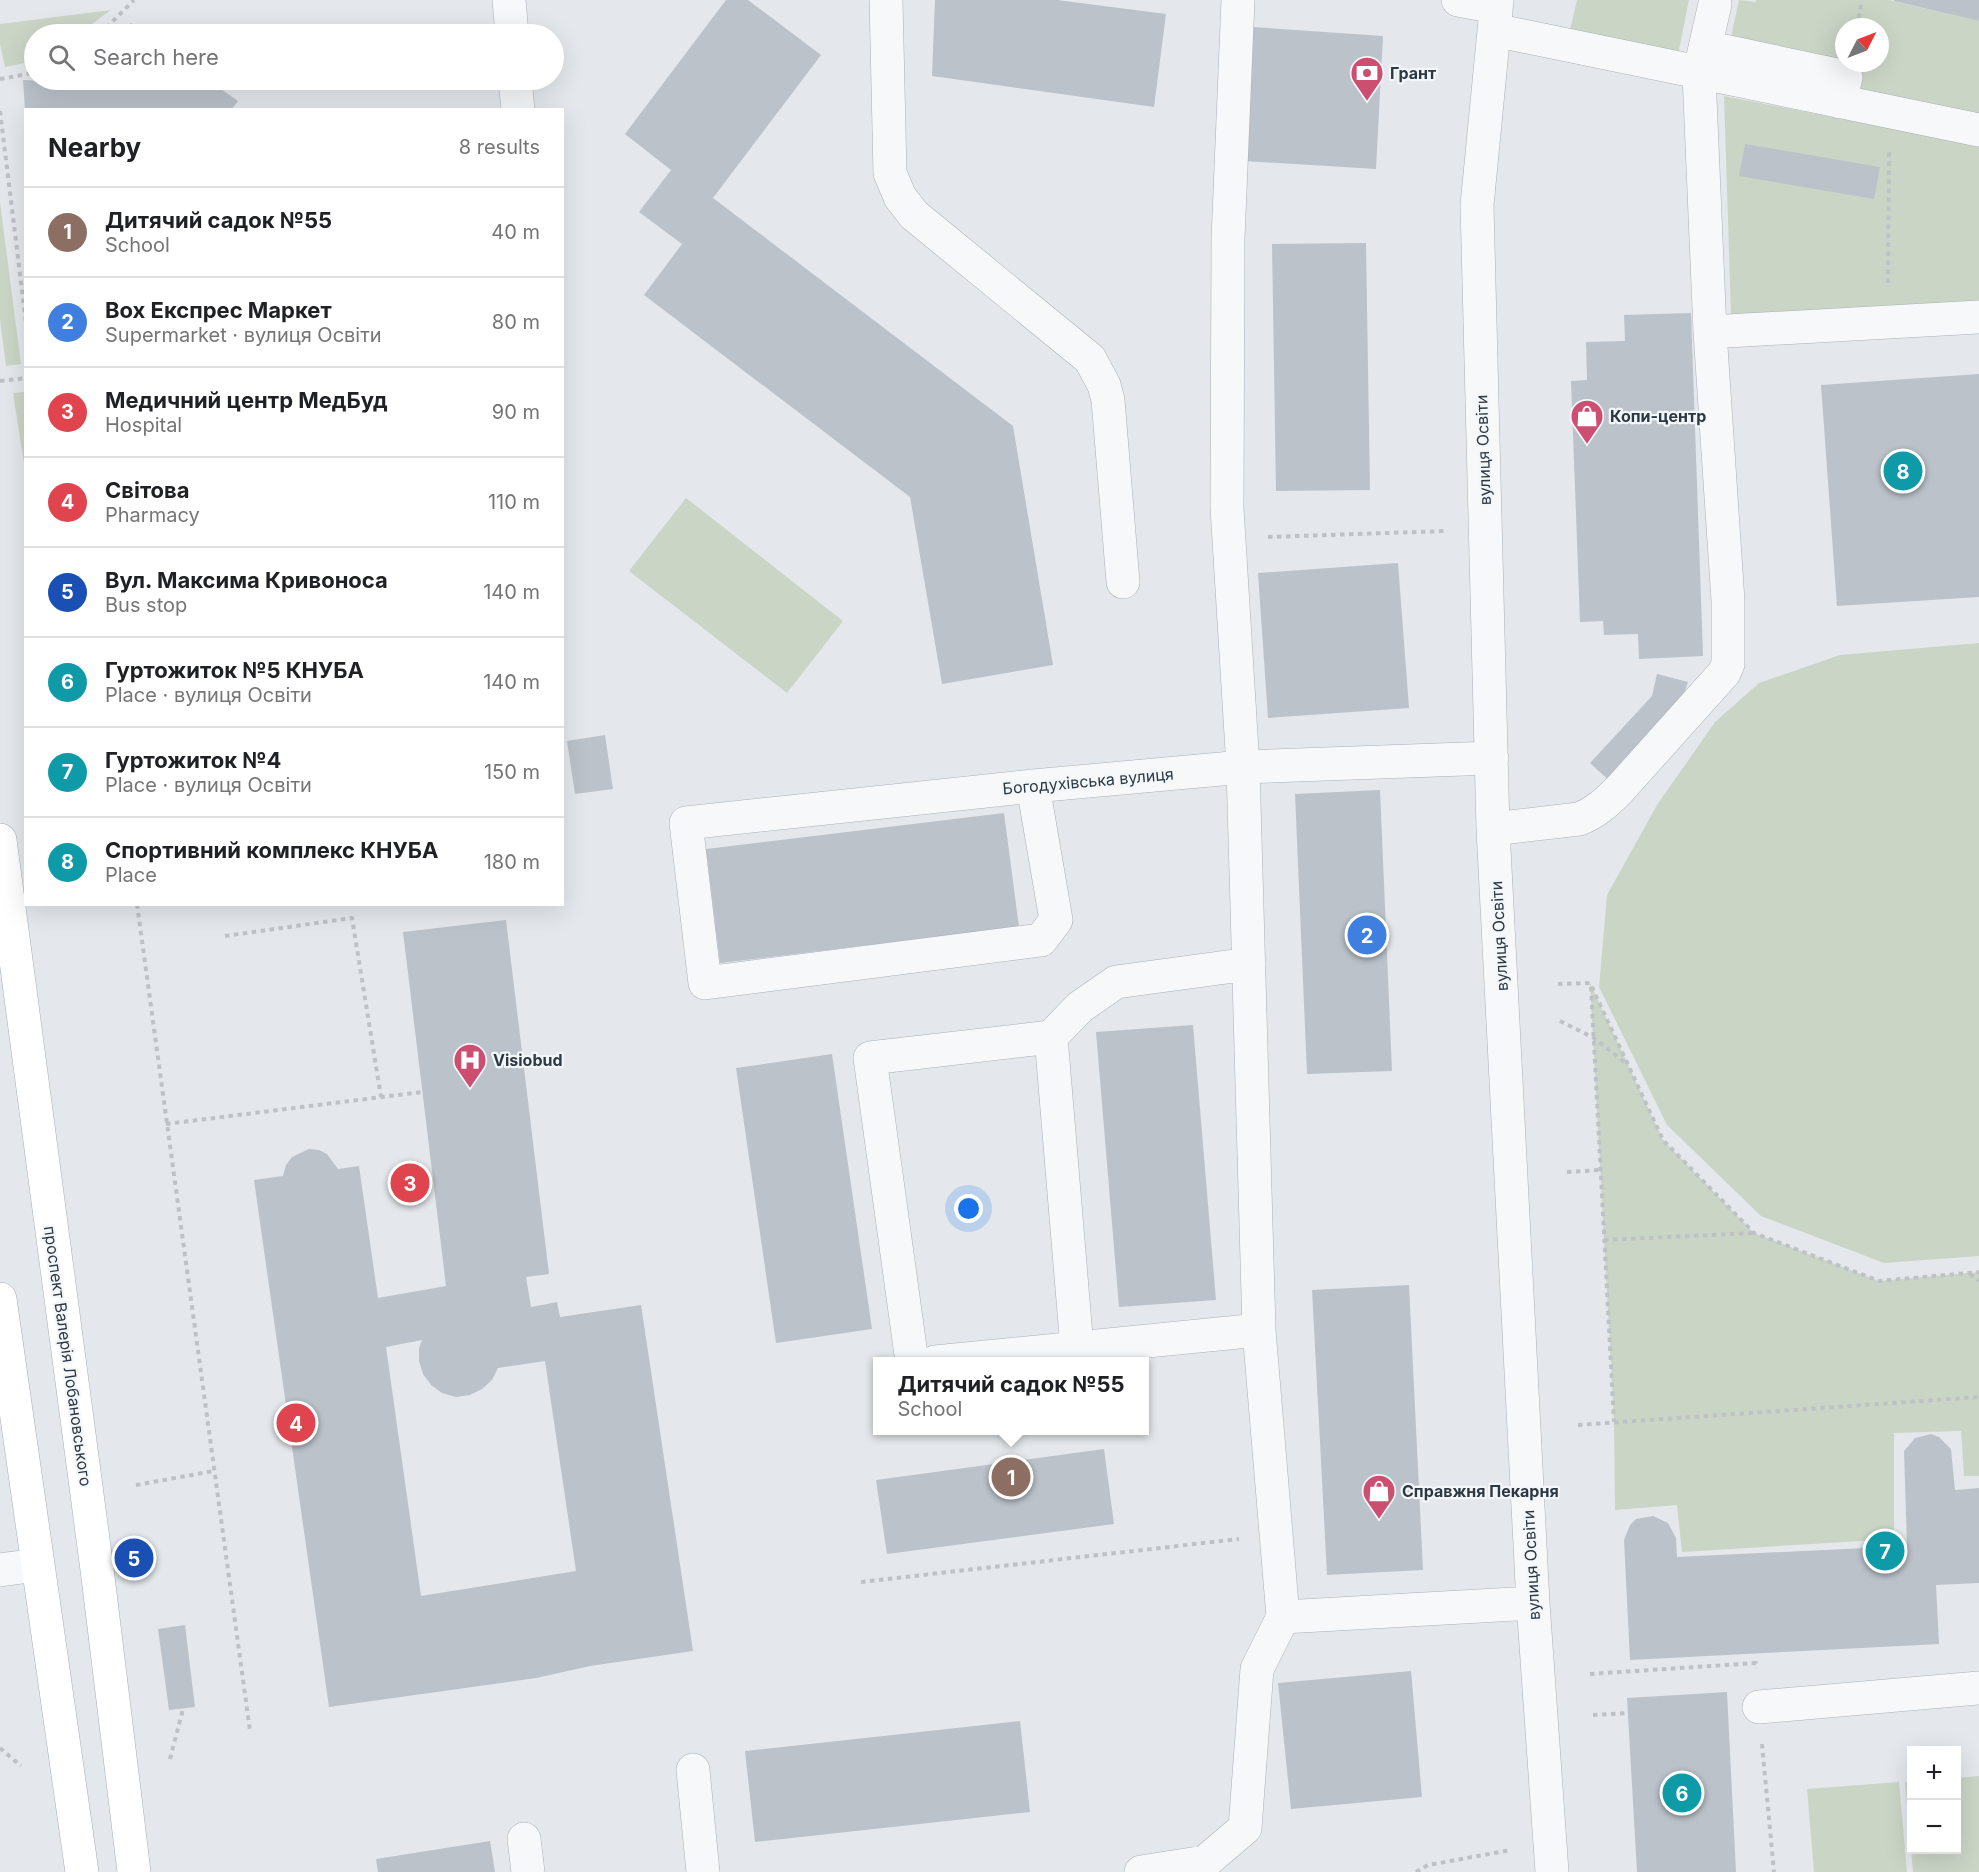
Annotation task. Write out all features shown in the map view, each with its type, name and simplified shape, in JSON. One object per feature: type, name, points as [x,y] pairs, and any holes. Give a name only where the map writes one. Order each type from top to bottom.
[{"type":"main road","name":"проспект Валерія Лобановського","points":[[10,860],[134,1872]]},
{"type":"main road","points":[[0,1299],[82,1872]]},
{"type":"street","points":[[510,0],[511,24]]},
{"type":"street","points":[[886,0],[890,173],[900,197],[914,215],[1090,359],[1100,376],[1108,400],[1124,582]]},
{"type":"street","points":[[1141,1872],[1205,1862],[1245,1828],[1257,1670],[1282,1617],[1259,1330],[1243,767],[1227,508],[1228,239],[1238,0]]},
{"type":"street","points":[[1458,0],[1496,12],[1702,60],[1840,102],[1979,130]]},
{"type":"street","points":[[1493,829],[1579,819],[1604,805],[1724,673],[1728,664],[1728,601],[1710,332],[1702,60],[1715,4]]},
{"type":"street","name":"вулиця Освіти","points":[[1496,12],[1477,205],[1493,829],[1533,1603],[1551,1858]]},
{"type":"street","points":[[516,90],[518,108]]},
{"type":"street","points":[[1710,332],[1979,317]]},
{"type":"street","name":"Богодухівська вулиця","points":[[1033,786],[1056,920],[1041,940],[705,983],[686,823],[1033,786],[1243,767],[1492,758]]},
{"type":"street","points":[[911,1357],[870,1058],[1052,1037],[1080,1007],[1116,982],[1249,964]]},
{"type":"street","points":[[1052,1037],[1077,1348]]},
{"type":"street","points":[[986,1357],[1259,1330]]},
{"type":"street","points":[[0,1570],[37,1564]]},
{"type":"street","points":[[1282,1617],[1533,1603]]},
{"type":"street","points":[[1759,1707],[1979,1688]]},
{"type":"street","points":[[693,1770],[703,1872]]},
{"type":"street","points":[[524,1839],[528,1872]]},
{"type":"path","points":[[110,24],[135,0]]},
{"type":"path","points":[[1859,18],[1862,0]]},
{"type":"path","points":[[0,79],[24,75]]},
{"type":"path","points":[[0,111],[24,307]]},
{"type":"path","points":[[1888,322],[1889,112]]},
{"type":"path","points":[[0,381],[24,378]]},
{"type":"path","points":[[1229,539],[1447,531]]},
{"type":"path","points":[[137,906],[250,1731]]},
{"type":"path","points":[[225,936],[352,918],[381,1097]]},
{"type":"path","points":[[1558,984],[1590,983]]},
{"type":"path","points":[[1590,983],[1614,1422]]},
{"type":"path","points":[[1590,983],[1663,1140],[1754,1233]]},
{"type":"path","points":[[1560,1021],[1594,1038],[1629,1065]]},
{"type":"path","points":[[166,1124],[422,1092]]},
{"type":"path","points":[[1567,1172],[1600,1170]]},
{"type":"path","points":[[1604,1240],[1754,1233],[1879,1281],[1979,1272]]},
{"type":"path","points":[[1969,1273],[1979,1281]]},
{"type":"path","points":[[1578,1425],[1979,1397]]},
{"type":"path","points":[[136,1485],[214,1471]]},
{"type":"path","points":[[861,1582],[1275,1536]]},
{"type":"path","points":[[170,1627],[183,1709],[170,1759]]},
{"type":"path","points":[[1590,1674],[1756,1663],[1774,1872]]},
{"type":"path","points":[[1593,1715],[1628,1713]]},
{"type":"path","points":[[0,1748],[21,1766]]},
{"type":"path","points":[[1416,1872],[1428,1865],[1551,1858]]},
{"type":"green space","points":[[1577,0],[1689,0],[1678,55],[1569,34]]},
{"type":"green space","points":[[1739,0],[1756,2],[1756,0],[1889,0],[1979,21],[1979,117],[1725,65]]},
{"type":"green space","points":[[111,10],[92,24],[24,24],[24,63],[5,67],[0,44],[0,24]]},
{"type":"green space","points":[[1724,96],[1979,146],[1979,302],[1731,315]]},
{"type":"green space","points":[[0,202],[21,364],[6,366],[0,320]]},
{"type":"green space","points":[[24,392],[24,464],[13,393]]},
{"type":"green space","points":[[686,498],[843,621],[787,693],[629,571]]},
{"type":"green space","points":[[1979,643],[1979,1256],[1884,1263],[1761,1216],[1667,1125],[1599,987],[1607,895],[1657,805],[1715,722],[1759,683],[1840,655]]},
{"type":"green space","points":[[1590,983],[1663,1140],[1754,1233],[1879,1281],[1979,1272],[1979,1476],[1964,1476],[1961,1431],[1894,1433],[1894,1539],[1682,1552],[1677,1505],[1615,1510],[1614,1422]]},
{"type":"green space","points":[[1979,1776],[1979,1872],[1913,1872],[1911,1854],[1961,1854],[1961,1778]]},
{"type":"green space","points":[[1899,1782],[1907,1872],[1814,1872],[1807,1789]]},
{"type":"green space","points":[[1905,1782],[1907,1782],[1907,1804]]},
{"type":"building","points":[[726,0],[748,0],[821,55],[713,198],[1013,426],[1053,665],[942,684],[910,497],[644,295],[682,244],[639,212],[671,170],[625,134]]},
{"type":"building","points":[[935,0],[1057,0],[1166,14],[1154,107],[932,76]]},
{"type":"building","points":[[1979,0],[1979,21],[1894,1]]},
{"type":"building","points":[[1252,27],[1383,36],[1376,169],[1244,161]]},
{"type":"building","points":[[23,80],[24,90],[222,90],[238,101],[233,108],[25,108]]},
{"type":"building","points":[[1745,144],[1880,167],[1874,199],[1739,176]]},
{"type":"building","points":[[1366,243],[1370,490],[1276,491],[1272,244]]},
{"type":"building","points":[[1691,313],[1703,656],[1639,659],[1638,634],[1604,635],[1603,621],[1580,622],[1571,381],[1587,380],[1586,342],[1625,341],[1624,315]]},
{"type":"building","points":[[1979,374],[1979,597],[1837,606],[1821,385]]},
{"type":"building","points":[[1398,563],[1409,708],[1268,718],[1258,573]]},
{"type":"building","points":[[1657,674],[1688,682],[1678,712],[1613,784],[1590,763],[1652,696]]},
{"type":"building","points":[[605,735],[613,789],[575,794],[567,741]]},
{"type":"building","points":[[1380,790],[1392,1071],[1307,1074],[1295,794]]},
{"type":"building","points":[[1004,813],[1019,927],[720,963],[706,849]]},
{"type":"building","points":[[506,920],[549,1274],[526,1277],[531,1307],[557,1302],[560,1317],[641,1305],[693,1651],[590,1666],[536,1678],[329,1707],[254,1180],[283,1176],[286,1165],[292,1157],[309,1149],[327,1154],[338,1169],[359,1166],[378,1298],[446,1286],[403,932]],"holes":[[[422,1340],[419,1348],[419,1361],[423,1374],[431,1385],[442,1393],[456,1397],[470,1395],[482,1389],[492,1380],[498,1368],[545,1361],[576,1571],[421,1596],[386,1347]]]},
{"type":"building","points":[[1193,1025],[1216,1300],[1119,1307],[1096,1032]]},
{"type":"building","points":[[832,1054],[872,1329],[776,1343],[736,1068]]},
{"type":"building","points":[[1409,1285],[1423,1570],[1327,1575],[1312,1290]]},
{"type":"building","points":[[1931,1434],[1939,1437],[1951,1449],[1955,1490],[1979,1488],[1979,1583],[1936,1585],[1939,1644],[1630,1660],[1624,1540],[1630,1525],[1636,1519],[1653,1516],[1668,1523],[1676,1538],[1677,1557],[1907,1546],[1904,1451],[1915,1438]]},
{"type":"building","points":[[1104,1449],[1114,1524],[887,1554],[876,1480]]},
{"type":"building","points":[[185,1625],[195,1707],[169,1710],[158,1629]]},
{"type":"building","points":[[1411,1671],[1422,1797],[1291,1809],[1278,1683]]},
{"type":"building","points":[[1727,1692],[1736,1872],[1637,1872],[1627,1698]]},
{"type":"building","points":[[1020,1721],[1030,1812],[755,1842],[745,1751]]},
{"type":"building","points":[[490,1841],[495,1872],[378,1872],[376,1859]]},
{"type":"place","name":"Грант","points":[[1367,102]]},
{"type":"place","name":"Копи-центр","points":[[1587,445]]},
{"type":"place","name":"Спортивний комплекс КНУБА","points":[[1903,471]]},
{"type":"place","name":"Box Експрес Маркет","points":[[1367,935]]},
{"type":"place","name":"Visiobud","points":[[470,1089]]},
{"type":"place","name":"Медичний центр МедБуд","points":[[410,1183]]},
{"type":"place","name":"Світова","points":[[296,1423]]},
{"type":"place","name":"Дитячий садок №55","points":[[1011,1477]]},
{"type":"place","name":"Справжня Пекарня","points":[[1379,1520]]},
{"type":"place","name":"Гуртожиток №4","points":[[1885,1551]]},
{"type":"place","name":"Вул. Максима Кривоноса","points":[[134,1558]]},
{"type":"place","name":"Гуртожиток №5 КНУБА","points":[[1682,1793]]}]
